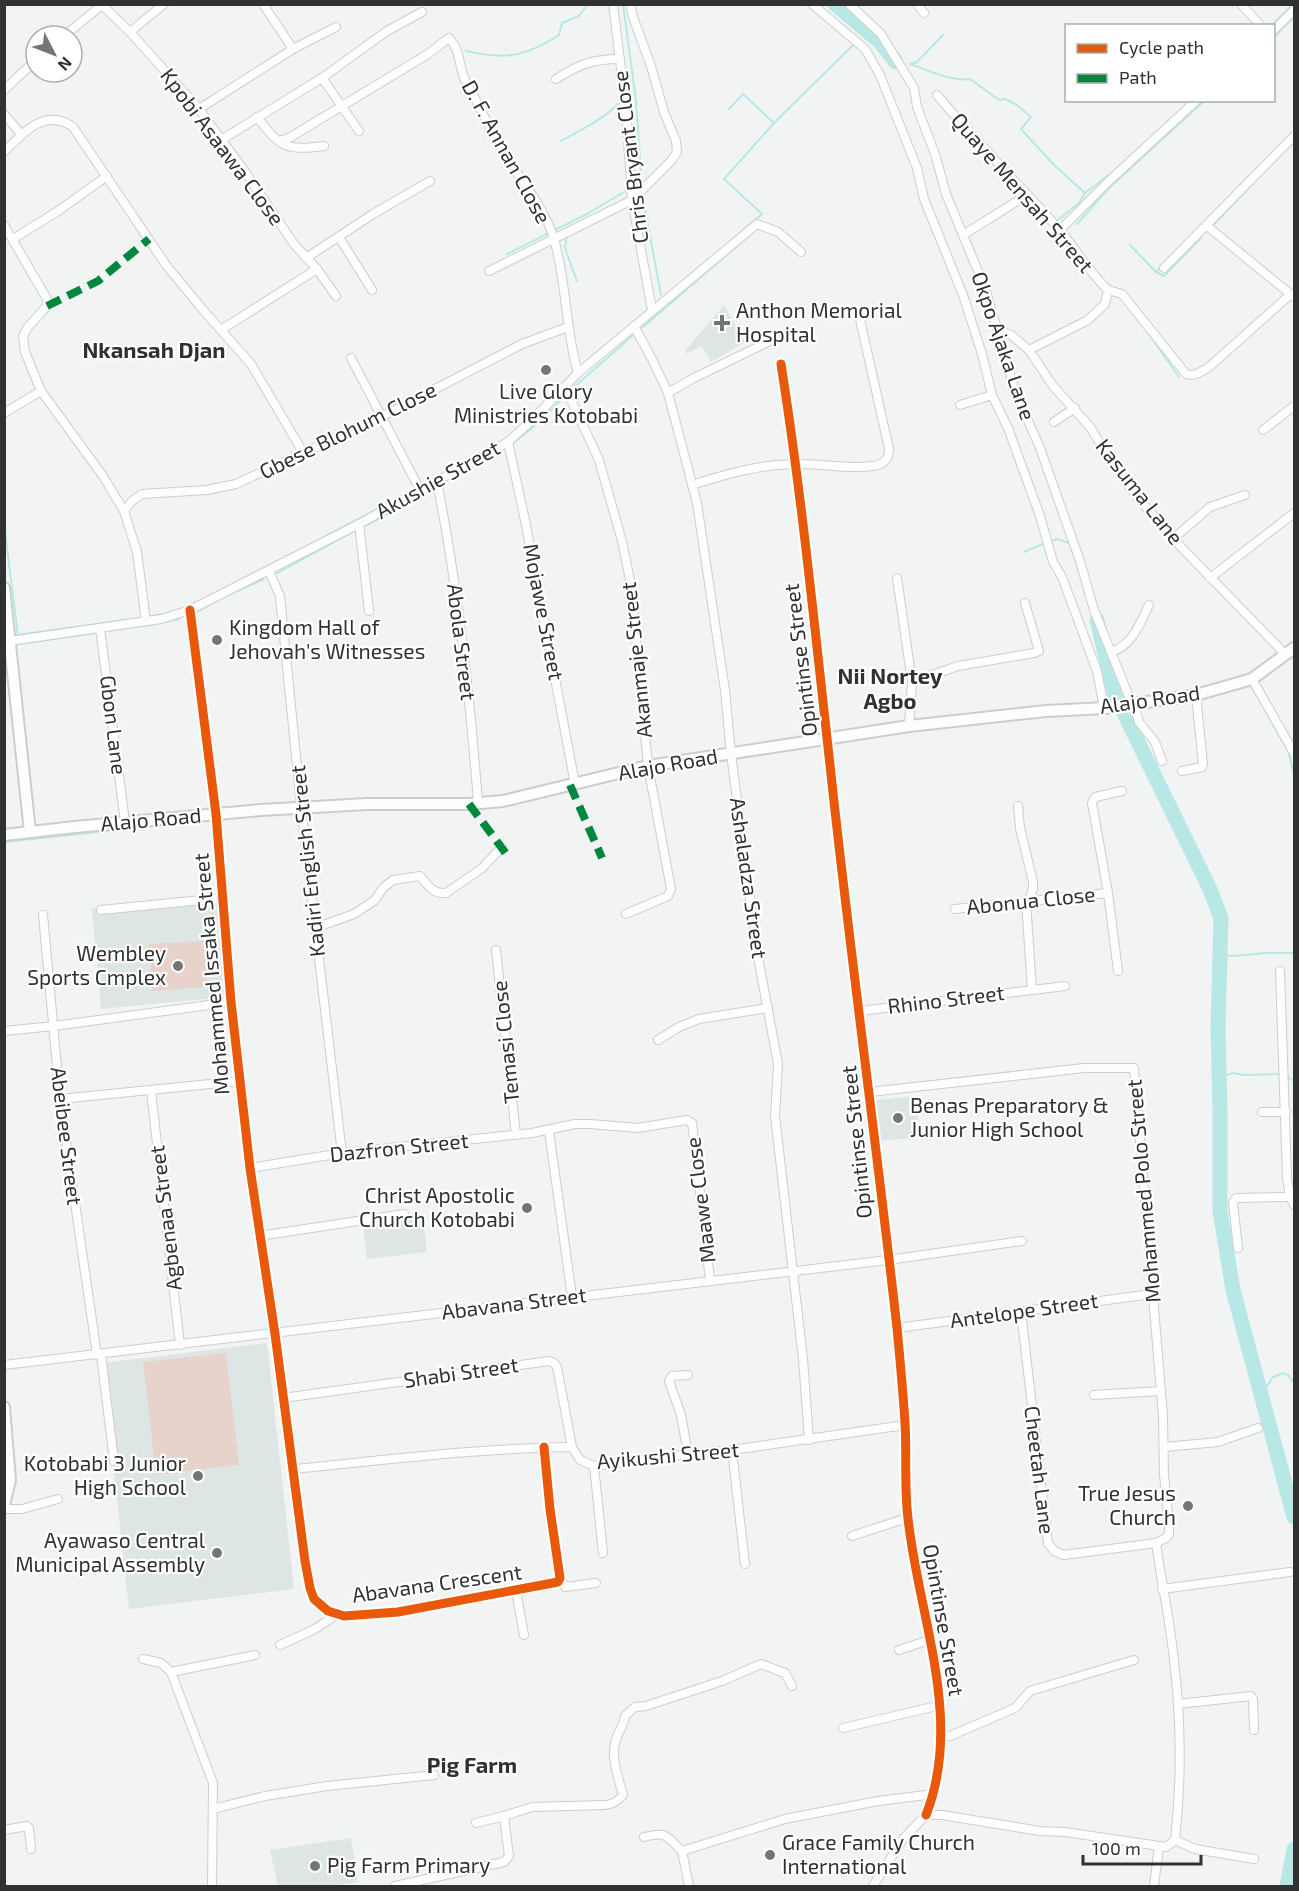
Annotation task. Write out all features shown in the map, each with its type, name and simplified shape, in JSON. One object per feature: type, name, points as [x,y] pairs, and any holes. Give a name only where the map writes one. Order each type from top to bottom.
[{"type":"street","points":[[130,32],[164,4]]},
{"type":"street","points":[[263,4],[294,49]]},
{"type":"street","name":"Chris Bryant Close","points":[[613,4],[626,109],[632,200],[652,310]]},
{"type":"street","points":[[489,271],[632,200],[677,152],[676,141],[663,112],[651,66],[630,4]]},
{"type":"street","points":[[812,4],[865,49],[880,75],[917,168],[924,199],[963,295],[992,394],[1008,428],[1040,516],[1053,561],[1062,577],[1097,671],[1105,708]]},
{"type":"street","points":[[917,4],[924,13]]},
{"type":"street","points":[[1241,4],[1259,24]]},
{"type":"street","points":[[78,24],[101,5]]},
{"type":"street","name":"Kpobi Asaawa Close","points":[[101,5],[130,32],[199,109],[294,244],[317,269],[336,296]]},
{"type":"street","name":"Okpo Ajaka Lane","points":[[854,6],[881,34],[914,87],[917,107],[935,154],[946,194],[985,288],[1015,391],[1040,448],[1080,561],[1094,610],[1139,722],[1155,742],[1162,761]]},
{"type":"street","points":[[1275,29],[1294,10]]},
{"type":"street","points":[[221,140],[322,78],[387,31],[422,12]]},
{"type":"street","points":[[199,109],[294,49],[336,27]]},
{"type":"street","name":"D. F. Annan Close","points":[[342,106],[428,54],[449,38],[458,53],[464,79],[501,149],[522,182],[534,194],[554,237],[565,287],[568,327],[578,373]]},
{"type":"street","points":[[556,80],[599,59],[619,59]]},
{"type":"street","points":[[4,90],[24,71]]},
{"type":"street","points":[[322,78],[359,131]]},
{"type":"street","name":"Quaye Mensah Street","points":[[938,95],[1060,230],[1098,280],[1108,290],[1122,294],[1186,374],[1190,375],[1209,367],[1293,296]]},
{"type":"street","points":[[1060,230],[1110,180],[1195,102]]},
{"type":"street","points":[[279,141],[289,138],[342,106]]},
{"type":"street","points":[[4,114],[21,134]]},
{"type":"street","points":[[257,117],[272,136],[293,148],[324,146]]},
{"type":"street","points":[[4,152],[21,134],[45,121],[64,120],[73,127],[166,265],[251,364],[304,454]]},
{"type":"street","points":[[1164,268],[1294,136]]},
{"type":"street","points":[[13,239],[107,176]]},
{"type":"street","points":[[306,258],[373,214],[430,181]]},
{"type":"street","points":[[963,235],[1027,195]]},
{"type":"street","name":"Akushie Street","points":[[10,641],[146,621],[190,610],[358,524],[508,442],[578,373],[757,224],[778,232],[801,252]]},
{"type":"street","points":[[4,225],[47,299],[48,306],[28,327],[23,336],[25,352],[41,391],[103,477],[124,511],[137,552],[146,621]]},
{"type":"street","points":[[1207,226],[1293,296]]},
{"type":"street","points":[[339,237],[372,290]]},
{"type":"street","points":[[221,330],[317,269]]},
{"type":"street","points":[[1029,350],[1088,320],[1105,304],[1108,290]]},
{"type":"street","points":[[692,485],[734,472],[797,464],[872,466],[880,464],[889,456],[890,449],[859,315]]},
{"type":"street","name":"Ashaladza Street","points":[[634,326],[668,393],[697,503],[725,690],[731,754],[757,952],[778,1064],[775,1116],[794,1270],[809,1440]]},
{"type":"street","name":"Gbese Blohum Close","points":[[124,511],[142,494],[207,490],[230,486],[383,416],[522,344],[568,327]]},
{"type":"street","name":"Kasuma Lane","points":[[997,329],[1011,335],[1029,350],[1053,386],[1090,427],[1105,454],[1137,497],[1210,578],[1290,651]]},
{"type":"street","points":[[668,393],[772,340]]},
{"type":"street","points":[[351,358],[420,490]]},
{"type":"street","name":"Opintinse Street","points":[[781,364],[797,464],[897,1328],[905,1425],[908,1518],[940,1705],[940,1737],[934,1794],[926,1815]]},
{"type":"street","name":"Akanmaje Street","points":[[565,387],[599,460],[622,541],[631,585],[648,766],[671,888],[668,896],[626,914]]},
{"type":"street","points":[[4,413],[41,391]]},
{"type":"street","points":[[960,405],[992,394]]},
{"type":"street","points":[[1263,430],[1294,406]]},
{"type":"street","points":[[1054,422],[1075,408]]},
{"type":"street","name":"Mojawe Street","points":[[508,442],[575,784]]},
{"type":"street","name":"Abola Street","points":[[436,482],[446,525],[473,738],[478,803]]},
{"type":"street","points":[[1174,538],[1210,507],[1245,495]]},
{"type":"street","points":[[1210,578],[1294,513]]},
{"type":"street","points":[[358,524],[369,611]]},
{"type":"street","name":"Kadiri English Street","points":[[269,571],[280,596],[301,807],[342,1153]]},
{"type":"street","points":[[897,578],[912,682],[909,726]]},
{"type":"street","points":[[4,588],[30,832]]},
{"type":"street","points":[[912,682],[958,666],[1039,651],[1025,603]]},
{"type":"street","points":[[1112,652],[1124,647],[1132,639],[1149,605]]},
{"type":"street","name":"Mohammed Issaka Street","points":[[190,610],[216,814],[231,1002],[249,1168],[275,1334]]},
{"type":"street","name":"Gbon Lane","points":[[100,628],[125,822]]},
{"type":"street","name":"Alajo Road","points":[[4,836],[125,822],[301,807],[478,803],[528,796],[648,766],[828,738],[909,726],[1046,711],[1105,708],[1196,695],[1252,679],[1290,651]]},
{"type":"street","points":[[1252,679],[1294,753]]},
{"type":"street","points":[[1182,771],[1202,767],[1203,764],[1196,695]]},
{"type":"street","points":[[1118,971],[1108,893],[1092,802],[1095,797],[1122,791]]},
{"type":"street","name":"Rhino Street","points":[[1018,806],[1020,828],[1033,882],[1033,888],[1027,901],[1032,990]]},
{"type":"street","points":[[315,928],[349,917],[375,900],[383,888],[393,880],[416,875],[434,891],[446,893],[481,869],[502,847]]},
{"type":"street","name":"Abonua Close","points":[[955,909],[1108,893]]},
{"type":"street","points":[[101,910],[222,898]]},
{"type":"street","name":"Abeibee Street","points":[[43,915],[60,1099],[114,1461]]},
{"type":"street","name":"Temasi Close","points":[[496,950],[516,1135]]},
{"type":"street","points":[[1238,1248],[1233,1203],[1236,1198],[1292,1201],[1287,1179],[1280,971]]},
{"type":"street","name":"Rhino Street","points":[[860,1011],[1065,986]]},
{"type":"street","points":[[4,1031],[231,1002]]},
{"type":"street","points":[[658,1040],[679,1027],[699,1019],[768,1008]]},
{"type":"street","name":"Mohammed Polo Street","points":[[870,1092],[1084,1068],[1134,1068],[1161,1391],[1169,1529],[1169,1534],[1159,1541],[1162,1589],[1173,1652],[1178,1704],[1180,1793],[1175,1840]]},
{"type":"street","points":[[60,1099],[240,1081]]},
{"type":"street","name":"Agbenaa Street","points":[[151,1091],[180,1345]]},
{"type":"street","points":[[1262,1112],[1286,1112]]},
{"type":"street","name":"Maawe Close","points":[[549,1131],[575,1124],[638,1128],[690,1121],[710,1280]]},
{"type":"street","points":[[549,1131],[572,1297]]},
{"type":"street","name":"Dazfron Street","points":[[249,1168],[342,1153],[549,1131]]},
{"type":"street","points":[[259,1236],[404,1214]]},
{"type":"street","name":"Abavana Street","points":[[4,1365],[888,1260],[1022,1241]]},
{"type":"street","name":"Antelope Street","points":[[897,1328],[1152,1294]]},
{"type":"street","name":"Cheetah Lane","points":[[1021,1312],[1050,1547],[1064,1555],[1159,1541]]},
{"type":"street","name":"Abavana Crescent","points":[[275,1334],[310,1588],[314,1599],[321,1606],[336,1615],[398,1612],[550,1584],[558,1582],[560,1578]]},
{"type":"street","name":"Shabi Street","points":[[283,1398],[549,1361],[557,1367],[572,1447]]},
{"type":"street","points":[[688,1375],[672,1376],[669,1381],[681,1414],[688,1454]]},
{"type":"street","points":[[1094,1395],[1161,1391]]},
{"type":"street","points":[[4,1407],[10,1480],[4,1507],[22,1509],[58,1499]]},
{"type":"street","name":"Ayikushi Street","points":[[294,1469],[476,1450],[544,1447],[572,1447],[580,1460],[594,1466],[809,1440],[905,1425]]},
{"type":"street","points":[[1164,1447],[1218,1442],[1258,1428]]},
{"type":"street","points":[[544,1447],[560,1578],[565,1587],[596,1584]]},
{"type":"street","points":[[732,1450],[746,1564]]},
{"type":"street","points":[[594,1466],[603,1553]]},
{"type":"street","points":[[852,1536],[908,1518]]},
{"type":"street","points":[[1162,1589],[1290,1572]]},
{"type":"street","points":[[516,1591],[524,1635]]},
{"type":"street","points":[[280,1645],[315,1629],[336,1615]]},
{"type":"street","points":[[898,1650],[929,1640]]},
{"type":"street","points":[[171,1672],[255,1655]]},
{"type":"street","points":[[143,1659],[161,1664],[171,1672],[199,1749],[210,1771],[213,1783],[212,1887]]},
{"type":"street","points":[[940,1737],[950,1736],[1015,1708],[1030,1691],[1134,1660]]},
{"type":"street","points":[[476,1823],[532,1807],[604,1806],[619,1800],[622,1795],[616,1766],[615,1743],[624,1725],[625,1716],[635,1707],[646,1706],[722,1681],[761,1664],[785,1673],[792,1686]]},
{"type":"street","points":[[1178,1704],[1251,1696],[1254,1730]]},
{"type":"street","points":[[843,1728],[940,1705]]},
{"type":"street","points":[[213,1809],[265,1796],[327,1785],[434,1775]]},
{"type":"street","points":[[682,1851],[785,1819],[878,1801],[934,1794]]},
{"type":"street","points":[[873,1887],[903,1839],[926,1815],[942,1815],[1040,1831],[1065,1832],[1166,1847],[1175,1840],[1195,1849],[1254,1859]]},
{"type":"street","points":[[395,1887],[504,1862],[509,1856],[504,1816]]},
{"type":"street","points":[[4,1830],[27,1826],[31,1850]]},
{"type":"street","points":[[644,1837],[659,1833],[682,1851],[689,1887]]},
{"type":"street","points":[[1154,1887],[1159,1846]]},
{"type":"shaded area","name":"Anthon Memorial Hospital","points":[[724,305],[745,342],[711,362],[701,346],[687,354],[685,351]]},
{"type":"shaded area","points":[[217,896],[226,997],[101,1009],[92,908]]},
{"type":"shaded area","name":"Wembley Sports Cmplex","points":[[205,941],[207,987],[152,991],[149,944]]},
{"type":"shaded area","name":"Benas Preparatory & Junior High School","points":[[916,1096],[920,1137],[880,1141],[876,1100]]},
{"type":"shaded area","points":[[423,1218],[427,1252],[367,1259],[363,1225]]},
{"type":"shaded area","name":"Kotobabi 3 Junior High School","points":[[267,1343],[294,1589],[129,1609],[102,1363]]},
{"type":"shaded area","points":[[226,1353],[239,1465],[156,1475],[143,1362]]},
{"type":"shaded area","name":"Pig Farm Primary","points":[[351,1838],[358,1882],[333,1886],[278,1886],[270,1850]]},
{"type":"waterway","points":[[466,51],[504,56],[536,48],[559,35],[562,23],[579,16],[588,4]]},
{"type":"waterway","points":[[623,4],[636,101],[642,188]]},
{"type":"waterway","points":[[835,4],[880,42],[896,62]]},
{"type":"waterway","points":[[1273,24],[1293,4]]},
{"type":"waterway","points":[[1275,36],[1294,17]]},
{"type":"waterway","points":[[910,64],[917,62],[943,35]]},
{"type":"waterway","points":[[729,109],[743,94],[774,123],[853,45]]},
{"type":"waterway","points":[[910,64],[947,77],[970,79],[999,100],[1005,99],[1017,105],[1031,117],[1021,129],[1054,165],[1085,193]]},
{"type":"waterway","points":[[561,141],[602,117],[623,99]]},
{"type":"waterway","points":[[1077,224],[1109,188],[1203,102]]},
{"type":"waterway","points":[[1160,129],[1177,113]]},
{"type":"waterway","points":[[719,251],[762,214],[724,179],[774,123]]},
{"type":"waterway","points":[[1124,162],[1147,141]]},
{"type":"waterway","points":[[1271,154],[1284,141]]},
{"type":"waterway","points":[[1212,226],[1287,148]]},
{"type":"waterway","points":[[1058,220],[1079,203],[1085,193],[1113,172]]},
{"type":"waterway","points":[[1198,229],[1253,173]]},
{"type":"waterway","points":[[507,254],[587,214],[629,189]]},
{"type":"waterway","points":[[643,198],[661,295]]},
{"type":"waterway","points":[[643,327],[759,227]]},
{"type":"waterway","points":[[567,235],[565,248],[577,281]]},
{"type":"waterway","points":[[1130,245],[1156,272],[1164,276],[1201,238]]},
{"type":"waterway","points":[[1156,272],[1163,265]]},
{"type":"waterway","points":[[1141,323],[1179,377]]},
{"type":"waterway","points":[[573,388],[632,336]]},
{"type":"waterway","points":[[512,444],[537,424],[563,398]]},
{"type":"waterway","points":[[440,484],[506,447]]},
{"type":"waterway","points":[[367,525],[434,488]]},
{"type":"waterway","points":[[300,550],[385,505]]},
{"type":"waterway","points":[[4,523],[19,644],[96,633]]},
{"type":"waterway","points":[[277,573],[352,532]]},
{"type":"waterway","points":[[1051,541],[1057,539],[1071,544]]},
{"type":"waterway","points":[[1024,552],[1043,544]]},
{"type":"waterway","points":[[228,595],[264,579]]},
{"type":"waterway","points":[[196,612],[220,599]]},
{"type":"waterway","points":[[150,616],[165,614]]},
{"type":"waterway","points":[[105,631],[179,619]]},
{"type":"waterway","points":[[18,635],[125,620]]},
{"type":"waterway","points":[[1097,620],[1115,695],[1209,887],[1221,918],[1218,1027],[1220,1211],[1233,1290],[1294,1517]]},
{"type":"waterway","points":[[1213,696],[1251,685],[1288,751],[1294,774]]},
{"type":"waterway","points":[[4,842],[163,825]]},
{"type":"waterway","points":[[1220,955],[1294,953]]},
{"type":"waterway","points":[[1218,1078],[1233,1073],[1282,1074]]},
{"type":"waterway","points":[[1287,1077],[1294,1081]]},
{"type":"waterway","points":[[1262,1394],[1273,1377],[1283,1373],[1288,1375],[1294,1383]]},
{"type":"waterway","points":[[1287,1886],[1294,1849]]},
{"type":"marked path","points":[[47,306],[98,281],[149,239]]},
{"type":"marked path","points":[[570,785],[602,858]]},
{"type":"marked path","points":[[469,804],[510,859]]},
{"type":"cycle path","points":[[781,364],[802,514],[897,1328],[905,1423],[908,1518],[940,1704],[941,1742],[937,1779],[926,1815]]},
{"type":"cycle path","points":[[190,610],[216,814],[231,1002],[250,1168],[305,1561],[314,1599],[328,1611],[344,1616],[398,1612],[558,1582],[560,1578],[544,1447]]},
{"type":"place","name":"Anthon Memorial Hospital","points":[[722,323]]},
{"type":"place","name":"Live Glory Ministries Kotobabi","points":[[546,370]]},
{"type":"place","name":"Kingdom Hall of Jehovah's Witnesses","points":[[217,640]]},
{"type":"place","name":"Wembley Sports Cmplex","points":[[178,966]]},
{"type":"place","name":"Benas Preparatory & Junior High School","points":[[898,1118]]},
{"type":"place","name":"Christ Apostolic Church Kotobabi","points":[[527,1208]]},
{"type":"place","name":"Kotobabi 3 Junior High School","points":[[198,1476]]},
{"type":"place","name":"True Jesus Church","points":[[1188,1506]]},
{"type":"place","name":"Ayawaso Central Municipal Assembly","points":[[217,1553]]},
{"type":"place","name":"Grace Family Church International","points":[[770,1855]]},
{"type":"place","name":"Pig Farm Primary","points":[[315,1866]]},
{"type":"district","name":"Nkansah Djan","points":[[154,350]]},
{"type":"district","name":"Nii Nortey Agbo","points":[[890,688]]},
{"type":"district","name":"Pig Farm","points":[[472,1765]]}]
